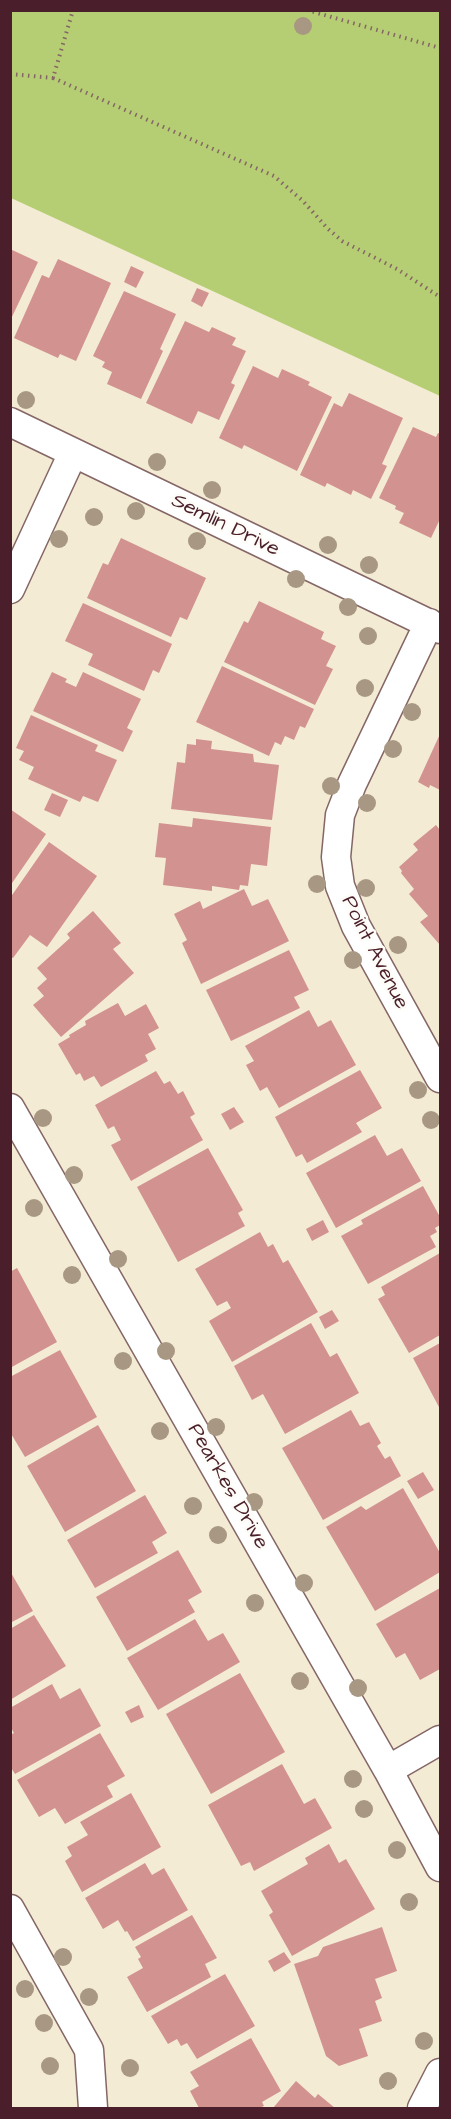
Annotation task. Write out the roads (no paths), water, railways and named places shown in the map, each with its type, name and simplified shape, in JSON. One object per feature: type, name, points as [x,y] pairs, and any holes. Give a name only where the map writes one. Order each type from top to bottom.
[{"type":"street","name":"Semlin Drive","points":[[10,422],[435,626]]},
{"type":"street","points":[[10,589],[73,453]]},
{"type":"street","name":"Point Avenue","points":[[435,626],[348,794],[340,815],[336,857],[340,886],[356,926],[441,1078]]},
{"type":"street","name":"Pearkes Drive","points":[[10,1108],[388,1770],[441,1867]]},
{"type":"street","points":[[388,1770],[441,1740]]},
{"type":"street","points":[[10,1910],[88,2049],[93,2109]]},
{"type":"street","points":[[422,2109],[441,2073]]}]
